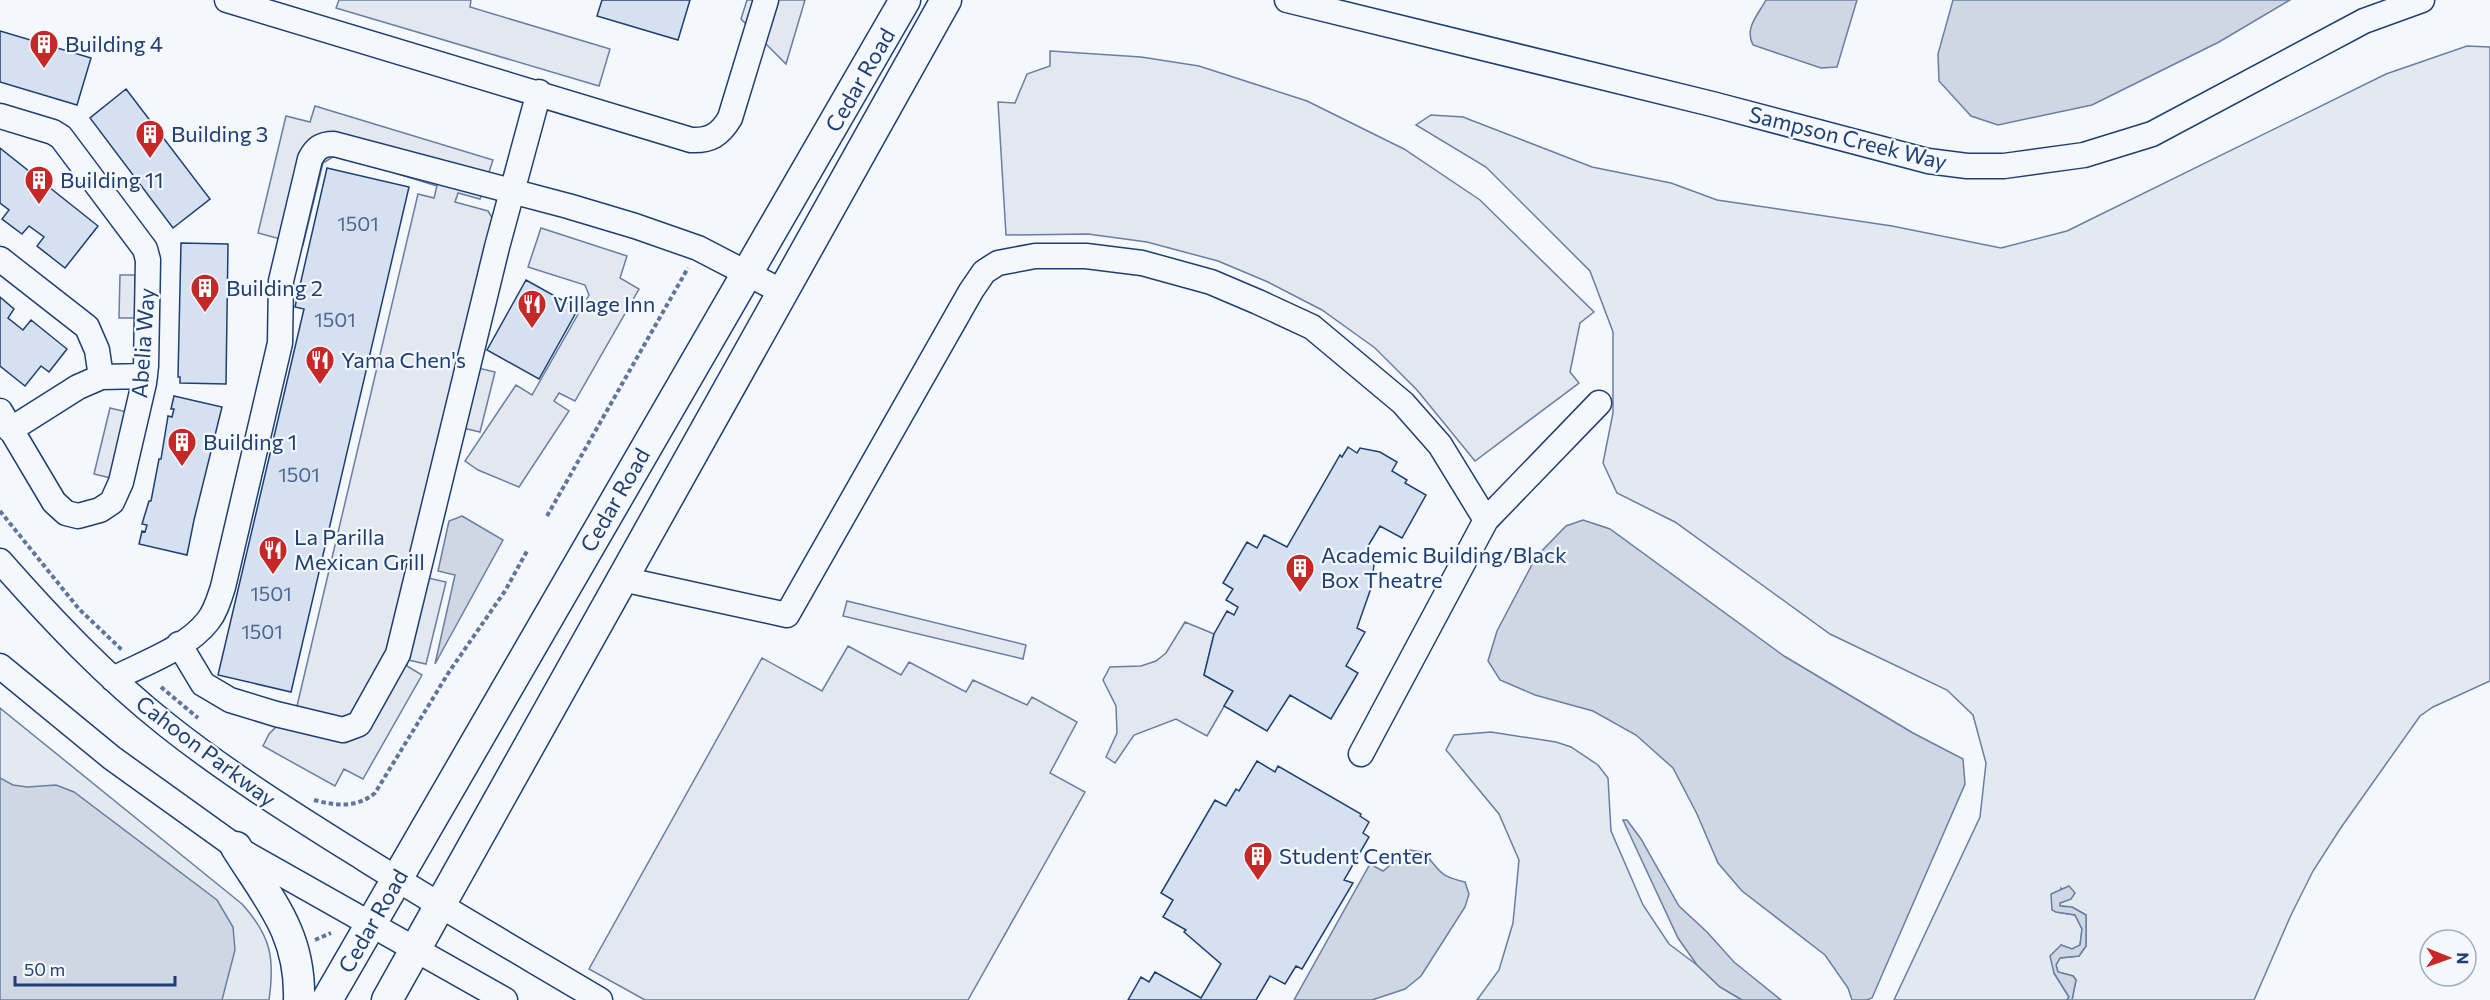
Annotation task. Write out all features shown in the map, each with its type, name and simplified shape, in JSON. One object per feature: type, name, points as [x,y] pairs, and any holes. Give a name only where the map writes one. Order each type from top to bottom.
[{"type":"main road","name":"Cedar Road","points":[[327,1000],[905,0]]},
{"type":"main road","name":"Cedar Road","points":[[387,1000],[781,291],[946,0]]},
{"type":"main road","points":[[236,847],[279,913],[290,937],[299,975],[299,1000]]},
{"type":"street","points":[[227,0],[539,92],[691,140],[703,141],[723,130],[730,118],[766,0]]},
{"type":"street","name":"Sampson Creek Way","points":[[1287,0],[1370,9],[1928,161],[1967,166],[2004,166],[2084,156],[2151,134],[2364,21],[2422,0]]},
{"type":"street","points":[[179,645],[203,684],[230,700],[343,730],[358,724],[398,654],[512,192],[539,92]]},
{"type":"street","name":"Abelia Way","points":[[0,116],[53,132],[61,137],[145,249],[148,260],[145,376],[121,482],[112,502],[100,510],[78,516],[66,513],[54,502],[7,435]]},
{"type":"street","points":[[113,679],[179,645],[208,622],[215,610],[223,587],[280,343],[280,297],[285,261],[310,159],[315,149],[323,144],[334,144],[624,223],[699,249],[781,291]]},
{"type":"street","points":[[622,579],[787,615],[977,282],[984,272],[998,263],[1035,256],[1086,256],[1142,263],[1211,282],[1312,327],[1403,403],[1440,445],[1486,520]]},
{"type":"street","points":[[0,259],[87,327],[97,350],[101,377]]},
{"type":"street","points":[[7,435],[78,387],[101,377],[145,376]]},
{"type":"street","points":[[1361,754],[1486,520],[1599,403]]},
{"type":"street","name":"Cahoon Parkway","points":[[0,561],[54,622],[113,679],[167,725],[230,773],[395,879],[600,1000]]},
{"type":"street","points":[[0,666],[112,758],[236,847],[505,1000]]},
{"type":"path","points":[[547,516],[699,249]]},
{"type":"path","points":[[0,511],[79,609],[123,651]]},
{"type":"shaded area","points":[[339,0],[471,0],[470,7],[610,49],[599,86],[336,8]]},
{"type":"shaded area","points":[[747,0],[805,0],[786,64],[741,19]]},
{"type":"shaded area","points":[[1766,0],[1857,0],[1837,67],[1821,68],[1753,45],[1751,27]]},
{"type":"shaded area","points":[[1953,0],[2290,0],[2219,42],[2092,105],[1998,125],[1971,116],[1939,81],[1938,54]]},
{"type":"shaded area","points":[[2467,46],[2490,47],[2490,681],[2433,707],[2420,716],[2313,871],[2254,1000],[2072,1000],[2076,980],[2073,976],[2058,972],[2056,965],[2054,973],[2069,997],[2067,1000],[1894,1000],[1980,817],[1986,763],[1973,715],[1947,690],[1830,634],[1675,522],[1617,493],[1603,463],[1613,413],[1613,332],[1590,271],[1486,167],[1416,125],[1431,115],[1463,117],[1592,167],[1671,183],[1717,200],[1892,226],[2001,248],[2067,231],[2386,74]],"holes":[[[2061,888],[2071,899],[2060,903],[2060,906],[2072,907],[2086,915],[2086,946],[2079,956],[2060,958],[2056,965],[2061,945],[2072,949],[2080,946],[2082,929],[2075,915],[2056,912]]]},
{"type":"shaded area","points":[[1050,51],[1141,57],[1199,66],[1307,101],[1404,149],[1480,200],[1594,312],[1580,323],[1570,372],[1579,383],[1475,461],[1417,390],[1375,348],[1322,310],[1268,282],[1218,261],[1147,242],[1088,234],[1006,235],[998,102],[1015,103],[1027,74],[1050,66]]},
{"type":"shaded area","points":[[315,106],[493,160],[480,199],[458,193],[455,202],[488,211],[507,242],[478,368],[495,372],[480,432],[463,428],[428,578],[446,582],[426,664],[408,660],[407,666],[422,675],[363,779],[344,769],[335,786],[263,746],[269,734],[297,706],[418,194],[434,198],[437,186],[336,155],[323,163],[303,245],[258,233],[286,116],[310,122]]},
{"type":"shaded area","points":[[541,228],[627,256],[620,278],[639,289],[575,401],[559,393],[554,401],[569,411],[519,487],[478,470],[465,461],[516,385],[532,395],[589,295],[585,285],[528,267]]},
{"type":"shaded area","points":[[120,275],[135,275],[135,318],[119,318]]},
{"type":"shaded area","points":[[110,408],[127,412],[111,478],[94,474]]},
{"type":"shaded area","points":[[462,516],[503,540],[435,664],[455,575],[438,571],[449,521]]},
{"type":"shaded area","points":[[1583,520],[1610,529],[1784,656],[1913,733],[1963,759],[1965,784],[1872,998],[1852,1000],[1848,988],[1825,955],[1742,891],[1718,863],[1697,814],[1673,768],[1636,735],[1593,711],[1535,695],[1500,680],[1488,661],[1497,631],[1536,557],[1566,526]]},
{"type":"shaded area","points":[[847,601],[1026,645],[1023,659],[843,616]]},
{"type":"shaded area","points":[[1185,622],[1214,634],[1204,675],[1233,691],[1207,736],[1176,719],[1134,735],[1115,763],[1106,757],[1117,733],[1116,706],[1103,680],[1110,667],[1141,666],[1156,661],[1166,653]]},
{"type":"shaded area","points":[[848,646],[901,675],[909,662],[966,692],[973,680],[1027,705],[1032,697],[1077,722],[1050,773],[1085,792],[968,1000],[645,1000],[589,969],[762,658],[822,691]]},
{"type":"shaded area","points":[[0,708],[242,904],[259,927],[269,948],[271,985],[269,1000],[0,1000]]},
{"type":"shaded area","points":[[1491,732],[1556,742],[1571,747],[1598,765],[1608,778],[1611,831],[1643,905],[1669,944],[1697,965],[1720,987],[1742,1000],[1477,1000],[1499,970],[1513,923],[1519,860],[1499,814],[1446,750],[1454,735]]},
{"type":"shaded area","points":[[0,778],[13,785],[27,787],[56,785],[74,792],[217,900],[233,927],[235,950],[222,1000],[0,1000]]},
{"type":"shaded area","points":[[1623,820],[1627,820],[1641,839],[1679,906],[1734,962],[1781,1000],[1742,1000],[1720,987],[1697,965],[1678,938]]},
{"type":"shaded area","points":[[1409,850],[1423,852],[1444,875],[1465,882],[1469,894],[1465,907],[1421,976],[1405,989],[1372,1000],[1294,1000],[1370,864],[1383,871]]},
{"type":"shaded area","points":[[2069,886],[2075,893],[2071,899],[2060,903],[2060,906],[2072,907],[2086,915],[2086,946],[2079,956],[2060,958],[2056,965],[2058,972],[2073,976],[2076,980],[2072,1000],[2067,1000],[2069,997],[2054,973],[2050,956],[2061,945],[2072,949],[2080,945],[2082,929],[2075,915],[2052,910],[2051,894]]},
{"type":"building","points":[[602,0],[690,0],[678,40],[597,16]]},
{"type":"building","name":"Building 4","points":[[0,31],[91,58],[77,105],[0,82]]},
{"type":"building","name":"Building 3","points":[[126,89],[210,199],[173,228],[90,118]]},
{"type":"building","name":"Building 11","points":[[0,148],[98,226],[65,268],[37,246],[44,237],[29,226],[22,234],[2,219],[9,210],[0,203]]},
{"type":"building","points":[[327,168],[409,187],[291,692],[218,675],[304,309],[295,307]]},
{"type":"building","name":"Building 2","points":[[181,243],[228,244],[226,384],[180,383],[180,377],[178,377]]},
{"type":"building","points":[[526,280],[578,309],[539,379],[487,350]]},
{"type":"building","points":[[0,297],[14,309],[8,318],[23,330],[31,320],[67,349],[49,372],[41,366],[25,386],[0,366]]},
{"type":"building","name":"Building 1","points":[[174,396],[222,407],[187,555],[139,544],[142,531],[145,532],[147,525],[142,524],[149,501],[151,501],[168,416],[172,417],[174,409],[171,409]]},
{"type":"building","name":"Academic Building/Black Box Theatre","points":[[1348,447],[1357,453],[1360,448],[1380,452],[1397,462],[1392,471],[1407,480],[1405,483],[1426,495],[1402,538],[1380,526],[1365,551],[1375,557],[1371,588],[1357,628],[1365,632],[1346,666],[1358,673],[1331,719],[1290,695],[1267,731],[1224,706],[1233,691],[1204,675],[1214,634],[1227,611],[1234,615],[1238,607],[1226,600],[1233,589],[1223,583],[1247,542],[1257,548],[1264,535],[1287,547],[1340,455],[1342,457]]},
{"type":"building","name":"Student Center","points":[[1257,761],[1275,772],[1278,766],[1361,814],[1360,816],[1369,822],[1363,833],[1369,837],[1344,880],[1353,883],[1302,969],[1296,966],[1285,984],[1270,976],[1256,1000],[1128,1000],[1141,977],[1149,982],[1155,972],[1201,998],[1221,964],[1184,932],[1186,930],[1163,917],[1173,900],[1161,893],[1215,800],[1226,806],[1236,789],[1239,791]]},
{"type":"place","name":"Building 4","points":[[44,70]]},
{"type":"place","name":"Building 3","points":[[150,160]]},
{"type":"place","name":"Building 11","points":[[39,206]]},
{"type":"place","name":"Building 2","points":[[205,314]]},
{"type":"place","name":"Village Inn","points":[[532,330]]},
{"type":"place","name":"Yama Chen's","points":[[320,386]]},
{"type":"place","name":"Building 1","points":[[182,468]]},
{"type":"place","name":"La Parilla Mexican Grill","points":[[273,576]]},
{"type":"place","name":"Academic Building/Black Box Theatre","points":[[1300,594]]},
{"type":"place","name":"Student Center","points":[[1258,882]]}]
